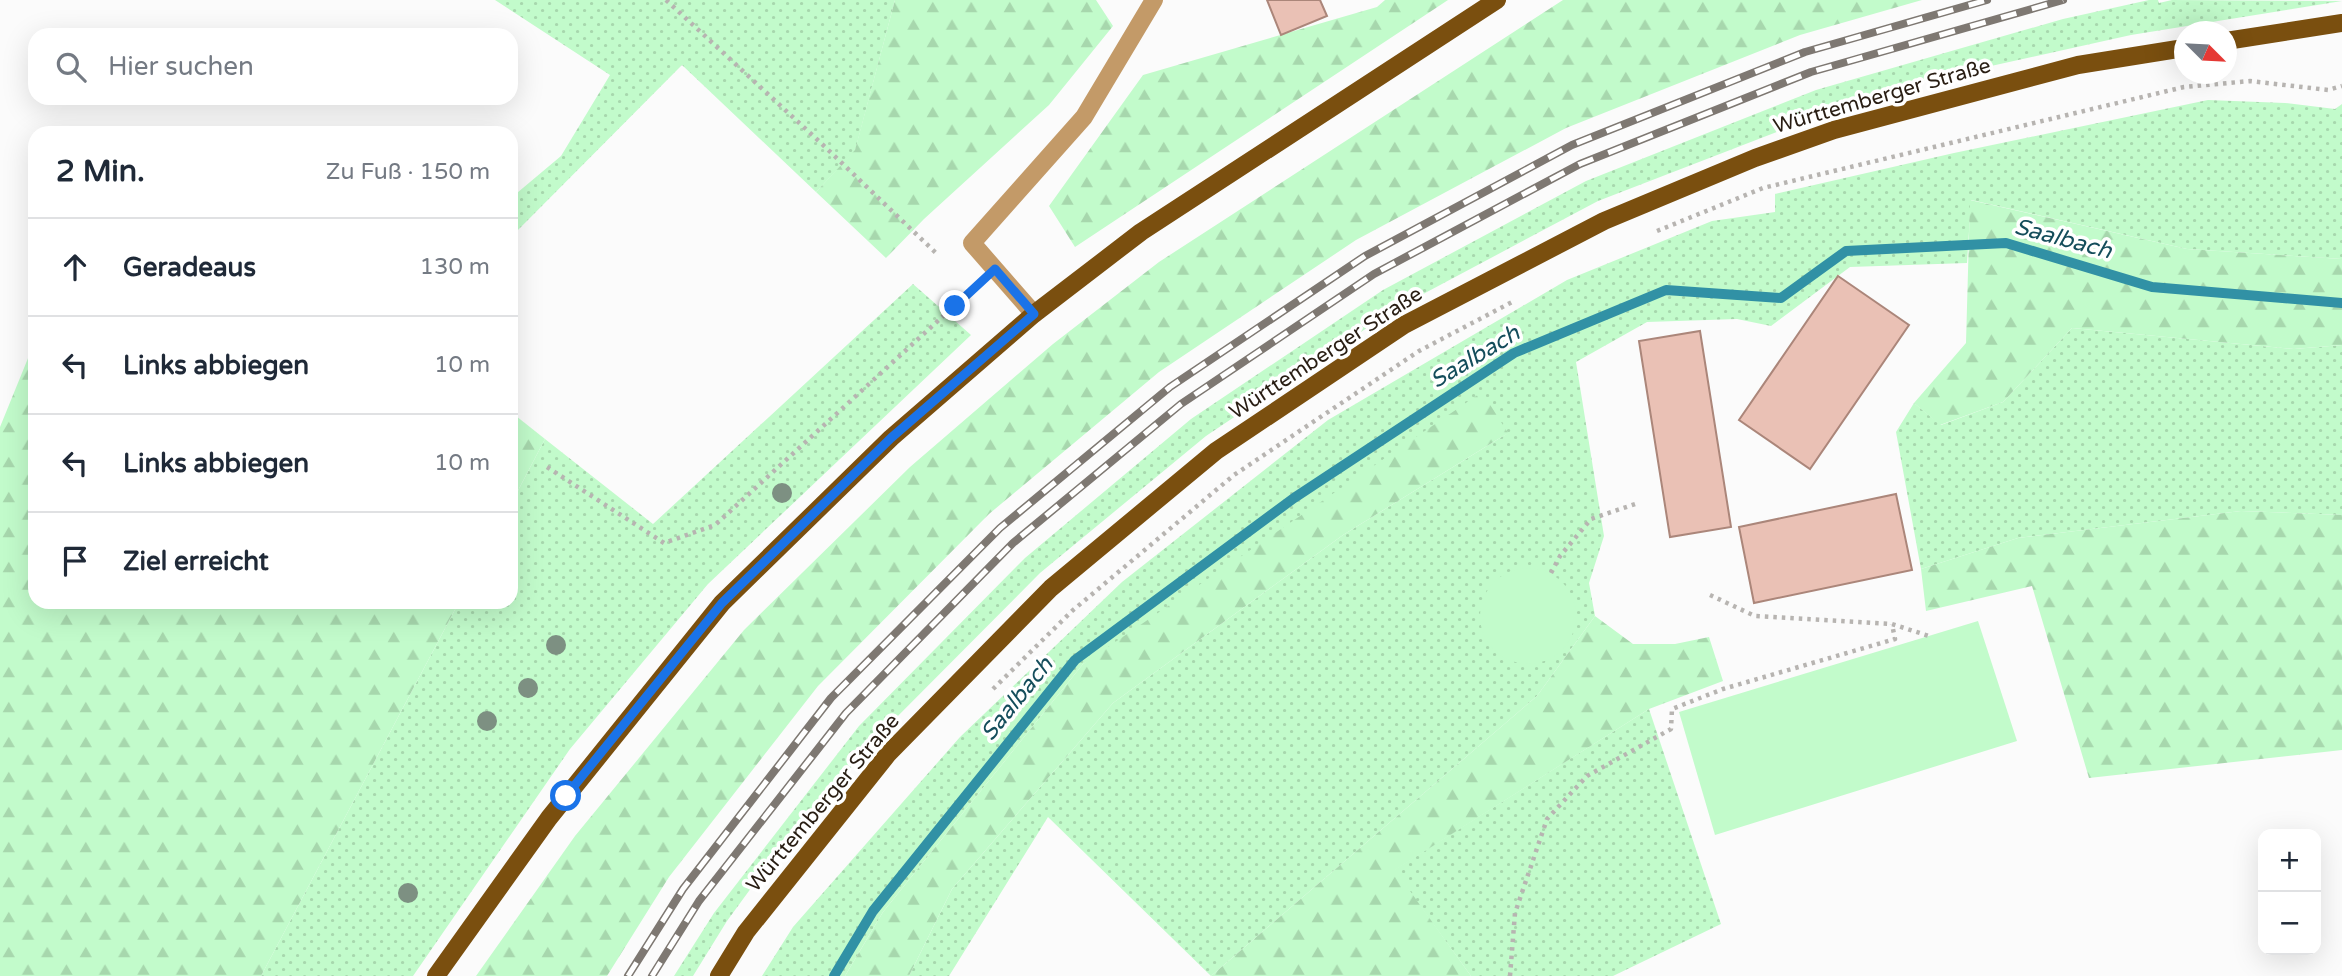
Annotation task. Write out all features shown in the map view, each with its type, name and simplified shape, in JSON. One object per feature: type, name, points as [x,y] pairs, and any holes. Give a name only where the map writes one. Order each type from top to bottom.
[{"type":"main road","points":[[436,976],[549,818],[722,603],[891,438],[1034,314],[1141,232],[1497,0]]},
{"type":"main road","points":[[2237,39],[2342,23]]},
{"type":"main road","name":"Württemberger Straße","points":[[719,976],[746,932],[888,754],[1051,588],[1216,451],[1404,325],[1604,220],[1755,158],[1834,130],[2078,65],[2174,50]]},
{"type":"lane","points":[[1034,314],[972,243],[1084,117],[1154,0]]},
{"type":"path","points":[[666,0],[936,253]]},
{"type":"path","points":[[1651,233],[1763,188],[2184,87],[2250,81],[2328,90],[2342,86]]},
{"type":"path","points":[[547,467],[664,543],[715,525],[995,269]]},
{"type":"path","points":[[986,696],[1072,611],[1234,475],[1419,351],[1516,300]]},
{"type":"path","points":[[1551,573],[1560,556],[1591,519],[1638,503]]},
{"type":"path","points":[[1710,595],[1755,616],[1892,624],[1929,636]]},
{"type":"path","points":[[1510,976],[1515,913],[1547,819],[1587,776],[1671,729],[1672,709],[1723,690],[1895,639],[1892,624]]},
{"type":"green space","points":[[495,0],[895,0],[855,151],[816,192],[682,65],[518,230],[518,192],[561,156],[610,75]]},
{"type":"green space","points":[[895,0],[1096,0],[1113,26],[1049,105],[924,219],[886,258],[816,192],[855,150]]},
{"type":"green space","points":[[1385,0],[1448,0],[1075,247],[1049,206],[1143,75],[1377,7]]},
{"type":"green space","points":[[1563,0],[1922,0],[1800,35],[1566,128],[1356,240],[1159,372],[989,514],[818,686],[669,877],[607,976],[476,976],[575,836],[744,630],[910,467],[1053,344],[1159,262]]},
{"type":"green space","points":[[2149,0],[2158,0],[2159,3],[2172,0],[2342,1],[2218,21],[2174,21],[2174,28],[2131,35],[1914,83],[1823,114],[1598,201],[1395,309],[1206,436],[1040,573],[874,740],[757,880],[727,921],[693,976],[674,976],[714,913],[859,726],[1025,558],[1191,419],[1383,290],[1586,181],[1816,90],[2063,19]]},
{"type":"green space","points":[[2208,100],[2285,103],[2335,109],[2342,104],[2342,259],[2187,249],[1971,200],[1967,263],[1850,267],[1771,326],[1737,319],[1647,322],[1576,362],[1604,536],[1589,583],[1595,616],[1537,696],[1211,976],[1048,817],[949,976],[909,976],[952,889],[1113,703],[1343,535],[1508,433],[1083,664],[883,912],[845,976],[762,976],[793,927],[960,737],[1122,582],[1328,420],[1567,280],[1712,221],[1775,212],[1775,194]]},
{"type":"green space","points":[[1970,200],[2187,249],[2342,259],[2342,345],[2294,349],[2072,328],[2003,402],[1940,425],[1914,403],[1966,343]]},
{"type":"green space","points":[[913,284],[971,335],[708,584],[570,749],[413,976],[261,976],[455,609],[518,609],[518,491],[545,439],[653,524]]},
{"type":"green space","points":[[2072,328],[2294,349],[2342,345],[2342,515],[2241,511],[2018,538],[1921,569],[1896,432],[1914,403],[1941,425],[2003,402]]},
{"type":"green space","points":[[28,358],[28,609],[455,609],[261,976],[0,976],[0,427]]},
{"type":"green space","points":[[1482,392],[1508,433],[1343,535],[1113,703],[952,889],[909,976],[845,976],[883,912],[1083,664]]},
{"type":"green space","points":[[518,418],[545,439],[518,491]]},
{"type":"green space","points":[[2241,511],[2342,515],[2342,750],[2089,778],[2032,586],[1926,611],[1921,569],[2018,538]]},
{"type":"green space","points":[[1528,568],[1546,572],[1562,582],[1572,598],[1576,616],[1572,634],[1562,650],[1546,660],[1528,664],[1510,660],[1494,650],[1484,634],[1480,616],[1484,598],[1494,582],[1510,572]]},
{"type":"green space","points":[[1595,616],[1633,644],[1675,644],[1709,637],[1723,681],[1649,709],[1395,870],[1471,976],[1211,976],[1537,696]]},
{"type":"green space","points":[[1978,621],[2017,741],[1715,835],[1679,712]]},
{"type":"green space","points":[[1649,709],[1721,924],[1613,976],[1471,976],[1394,870]]},
{"type":"building","points":[[1267,0],[1320,0],[1327,16],[1281,35]]},
{"type":"building","points":[[1838,276],[1909,325],[1810,469],[1739,420]]},
{"type":"building","points":[[1700,331],[1731,527],[1670,537],[1639,341]]},
{"type":"building","points":[[1896,494],[1912,570],[1754,603],[1739,527]]},
{"type":"waterway","name":"Saalbach","points":[[834,976],[873,911],[1075,660],[1294,498],[1514,353],[1666,290],[1781,298],[1846,251],[2006,243],[2152,287],[2342,303]]},
{"type":"railway","points":[[628,976],[683,889],[831,698],[1000,528],[1170,387],[1365,256],[1572,145],[1805,52],[1987,0]]},
{"type":"railway","points":[[652,976],[699,901],[846,713],[1013,543],[1181,404],[1374,274],[1580,164],[1811,72],[2063,0]]},
{"type":"route","points":[[566,796],[722,603],[891,438],[1034,314],[995,269],[955,306]]}]
